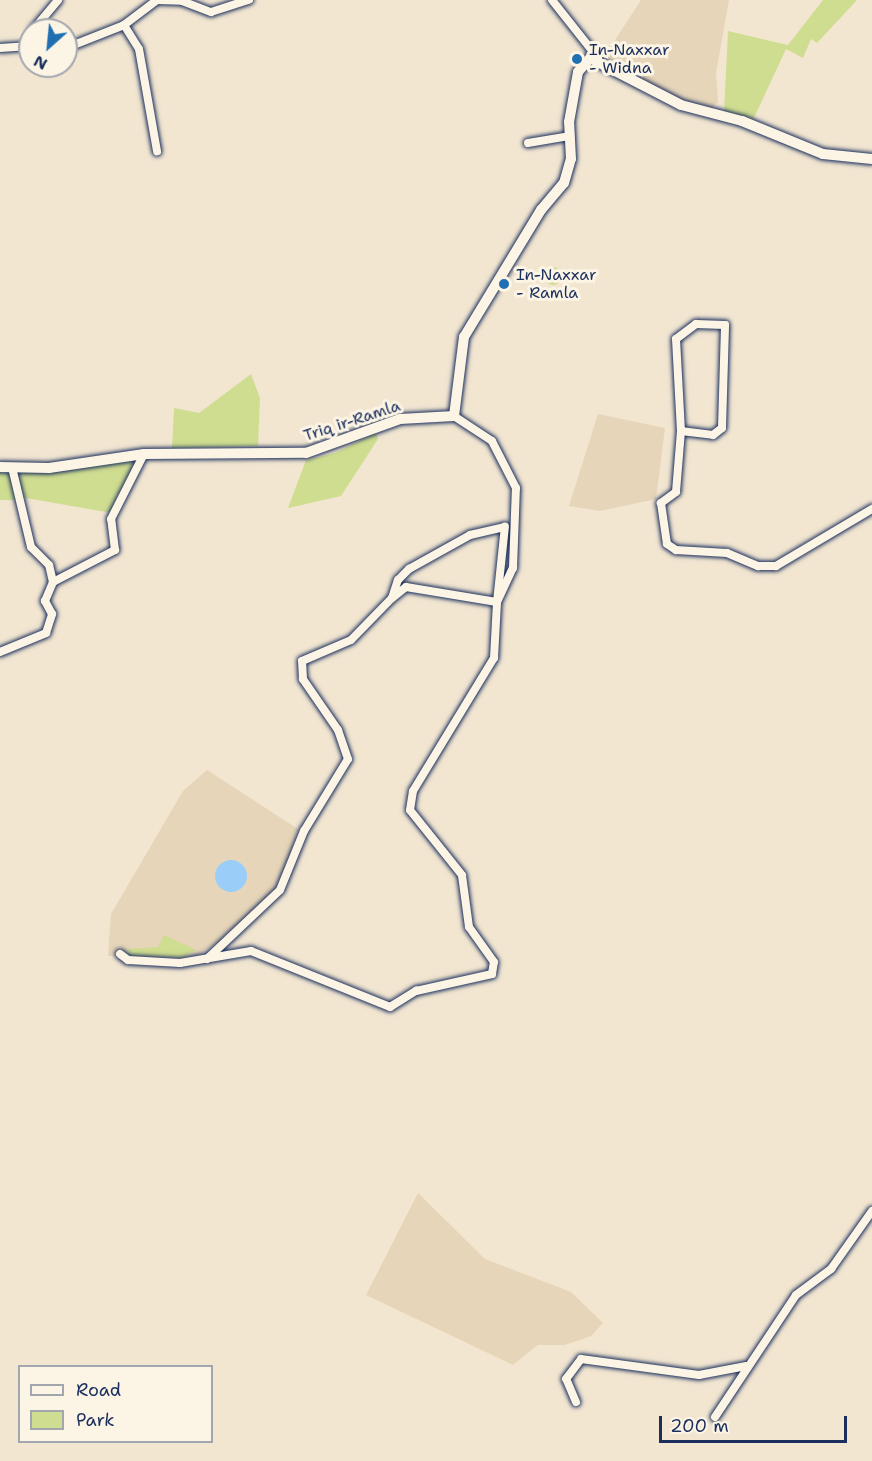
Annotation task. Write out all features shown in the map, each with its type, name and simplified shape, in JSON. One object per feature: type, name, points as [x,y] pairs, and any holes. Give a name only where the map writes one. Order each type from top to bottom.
[{"type":"main road","points":[[454,416],[464,337],[541,210],[564,183],[578,72],[582,62],[598,58],[627,81],[681,105],[742,121],[823,154],[872,159]]},
{"type":"main road","name":"Triq ir-Ramla","points":[[0,467],[12,468],[144,454],[306,453],[400,419],[454,416]]},
{"type":"street","points":[[43,18],[58,0]]},
{"type":"street","points":[[78,43],[124,25],[157,0],[182,1],[210,12],[249,0]]},
{"type":"street","points":[[552,0],[598,58]]},
{"type":"street","points":[[124,25],[139,49],[150,92],[157,152]]},
{"type":"street","points":[[0,48],[18,47]]},
{"type":"street","points":[[528,143],[570,136]]},
{"type":"street","points":[[681,431],[713,435],[722,428],[725,325],[696,324],[676,339],[681,431],[676,492],[661,503],[667,544],[676,550],[727,553],[758,566],[776,566],[872,509]]},
{"type":"street","points":[[454,416],[473,424],[498,449],[516,488],[512,523],[513,568],[497,602]]},
{"type":"street","points":[[53,582],[115,550],[111,519],[144,454]]},
{"type":"street","points":[[0,652],[46,633],[52,614],[45,601],[53,582],[49,565],[31,547],[12,468]]},
{"type":"street","points":[[392,598],[398,580],[429,556],[470,535],[512,523]]},
{"type":"street","points":[[120,954],[128,960],[205,960],[251,951],[390,1007],[416,992],[492,974],[494,962],[469,927],[462,875],[410,810],[413,791],[494,658],[504,527]]},
{"type":"street","points":[[205,960],[280,890],[304,831],[348,759],[342,737],[303,679],[302,661],[351,640],[406,587],[497,602]]},
{"type":"street","points":[[715,1417],[746,1366],[796,1295],[831,1269],[872,1211]]},
{"type":"street","points":[[576,1402],[566,1379],[581,1359],[699,1375],[746,1366]]},
{"type":"shaded area","points":[[641,0],[729,0],[716,73],[718,102],[711,109],[662,94],[604,57]]},
{"type":"shaded area","points":[[598,414],[665,428],[656,499],[600,511],[569,506]]},
{"type":"shaded area","points":[[207,770],[298,829],[281,884],[238,929],[194,958],[108,956],[111,914],[183,791]]},
{"type":"shaded area","points":[[418,1193],[485,1259],[571,1292],[603,1323],[591,1336],[565,1345],[538,1345],[513,1365],[366,1295]]},
{"type":"green space","points":[[823,0],[857,0],[817,43],[811,39],[803,58],[786,49],[753,120],[724,111],[728,31],[788,45]]},
{"type":"green space","points":[[553,267],[559,270],[562,276],[559,282],[553,285],[547,282],[544,276],[547,270]]},
{"type":"green space","points":[[251,374],[260,398],[258,446],[172,448],[174,408],[199,413]]},
{"type":"green space","points":[[376,433],[378,439],[341,496],[288,508],[306,460],[335,453]]},
{"type":"green space","points":[[143,460],[112,513],[20,497],[17,473]]},
{"type":"green space","points":[[0,473],[11,473],[17,500],[0,500]]},
{"type":"green space","points":[[164,935],[196,950],[181,958],[129,955],[128,949],[158,947]]},
{"type":"water","points":[[231,860],[242,865],[247,876],[242,887],[231,892],[220,887],[215,876],[220,865]]},
{"type":"place","name":"In-Naxxar - Widna","points":[[577,59]]},
{"type":"place","name":"In-Naxxar - Ramla","points":[[504,284]]}]
